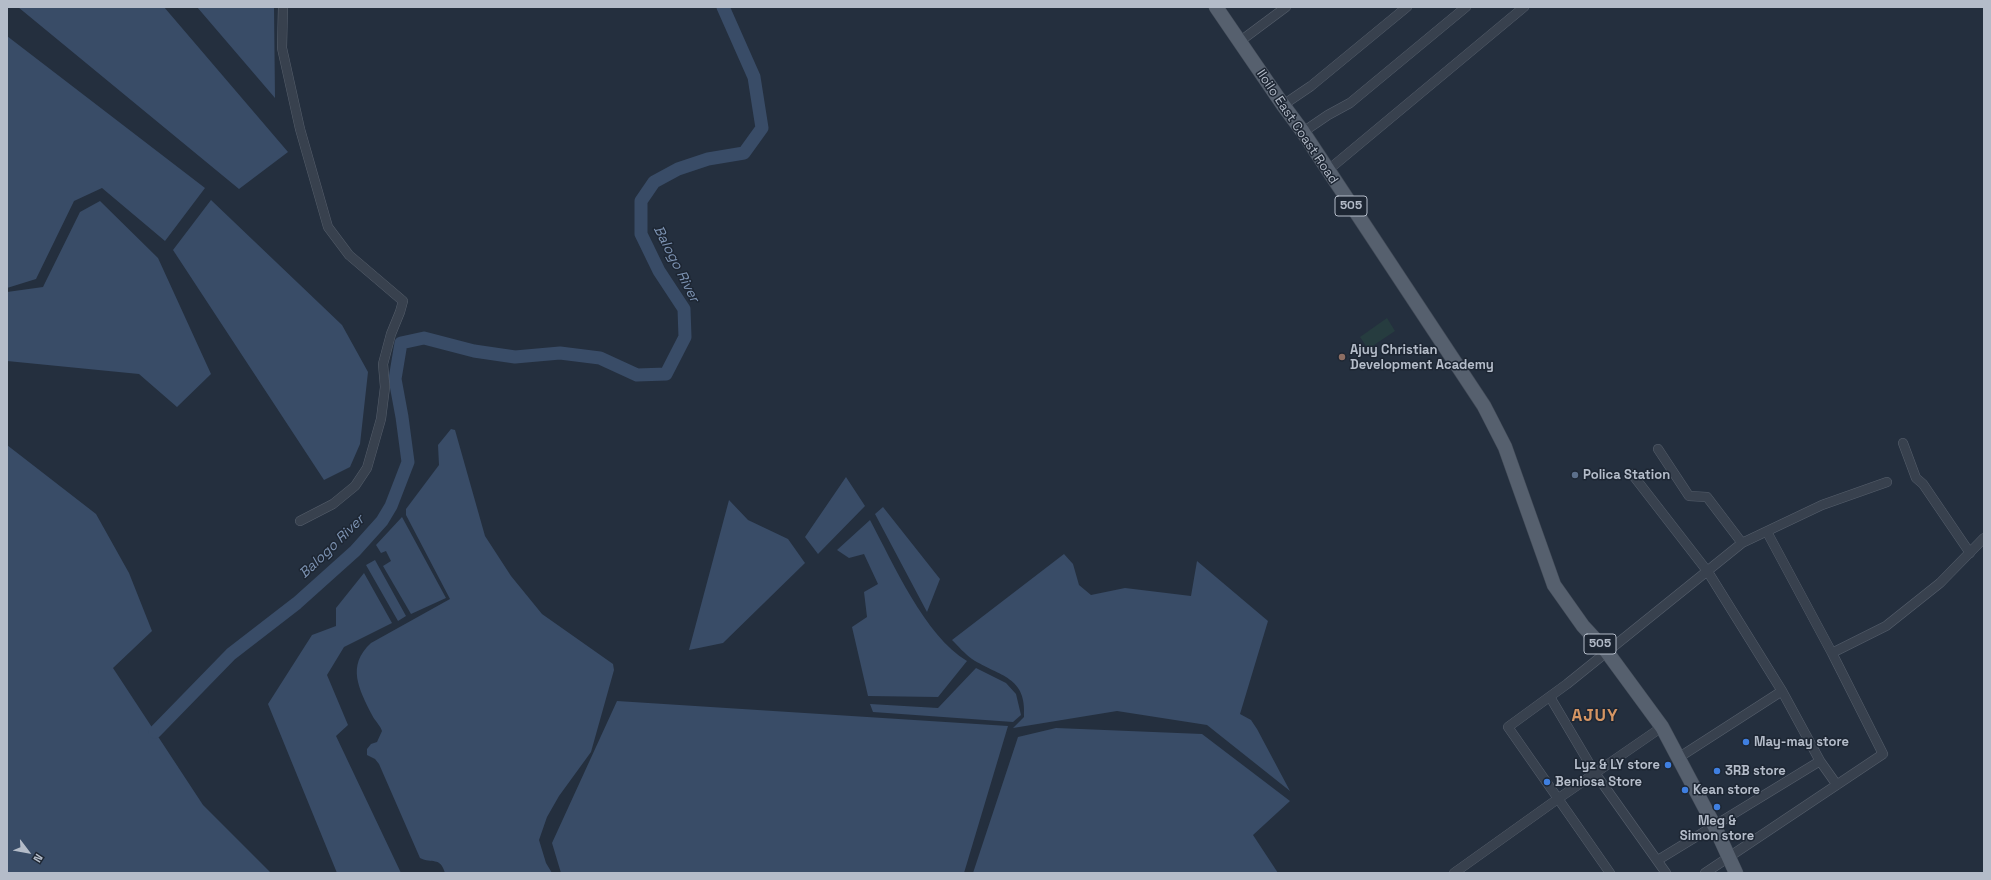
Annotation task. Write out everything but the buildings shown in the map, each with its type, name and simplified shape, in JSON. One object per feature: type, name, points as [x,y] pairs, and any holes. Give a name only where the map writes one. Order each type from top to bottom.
[{"type":"main road","name":"Iloilo East Coast Road","points":[[1216,7],[1303,132],[1327,171],[1484,406],[1505,447],[1554,585],[1583,626],[1607,652]]},
{"type":"main road","name":"505","points":[[1607,652],[1662,727],[1715,827],[1736,873]]},
{"type":"street","points":[[283,7],[282,48],[300,130],[328,227],[349,255],[402,301],[400,312],[391,334],[382,364],[385,387],[381,419],[367,468],[355,486],[333,504],[300,521]]},
{"type":"street","points":[[1239,42],[1286,7]]},
{"type":"street","points":[[1283,105],[1317,81],[1407,7]]},
{"type":"street","points":[[1303,132],[1328,115],[1350,103],[1466,7]]},
{"type":"street","points":[[1327,171],[1524,7]]},
{"type":"street","points":[[1903,443],[1916,478],[1923,484],[1970,553]]},
{"type":"street","points":[[1658,449],[1690,496],[1708,497],[1742,543]]},
{"type":"street","points":[[1632,474],[1708,572],[1782,690],[1820,761],[1837,785]]},
{"type":"street","points":[[1610,873],[1508,727],[1550,697],[1708,572],[1742,543],[1822,505],[1887,482]]},
{"type":"street","points":[[1706,873],[1883,754],[1832,653],[1767,532]]},
{"type":"street","points":[[1832,653],[1886,626],[1940,583],[1984,538]]},
{"type":"street","points":[[1678,758],[1782,690]]},
{"type":"street","points":[[1550,697],[1595,773],[1666,873]]},
{"type":"street","points":[[1454,873],[1662,727]]},
{"type":"street","points":[[1658,860],[1715,827],[1820,761]]},
{"type":"green space","points":[[1387,318],[1395,331],[1368,349],[1360,337]]},
{"type":"water","points":[[18,7],[164,7],[288,152],[239,189]]},
{"type":"water","points":[[197,7],[274,7],[275,98]]},
{"type":"water","points":[[7,36],[205,188],[165,241],[102,188],[74,201],[36,279],[7,288]]},
{"type":"water","points":[[211,200],[342,325],[368,372],[360,444],[350,467],[324,480],[173,250]]},
{"type":"water","points":[[100,201],[158,258],[211,374],[177,407],[139,374],[7,361],[7,292],[43,287],[80,212]]},
{"type":"water","points":[[451,429],[455,430],[485,536],[511,576],[542,614],[613,664],[614,670],[591,752],[559,796],[547,817],[539,840],[546,863],[552,873],[445,873],[441,864],[438,862],[420,858],[379,764],[375,759],[367,755],[367,749],[371,744],[377,742],[382,731],[373,717],[359,687],[357,669],[363,652],[371,643],[450,599],[406,515],[406,509],[439,465],[438,445]]},
{"type":"water","points":[[7,445],[96,514],[129,573],[152,631],[113,668],[203,805],[271,873],[7,873]]},
{"type":"water","points":[[846,477],[865,506],[818,554],[805,537]]},
{"type":"water","points":[[729,500],[748,520],[788,539],[805,563],[723,643],[689,650]]},
{"type":"water","points":[[883,507],[940,579],[927,612],[875,514]]},
{"type":"water","points":[[402,517],[446,598],[411,614],[383,566],[391,561],[386,551],[381,553],[376,545]]},
{"type":"water","points":[[870,520],[911,597],[924,617],[952,650],[967,661],[938,697],[868,696],[852,627],[867,617],[864,592],[878,584],[864,554],[849,558],[837,550]]},
{"type":"water","points":[[1064,554],[1073,564],[1079,585],[1091,595],[1125,588],[1191,596],[1197,561],[1268,621],[1240,714],[1251,720],[1257,729],[1290,791],[1207,725],[1117,711],[1013,728],[1024,717],[1024,703],[1021,693],[1016,685],[1002,674],[972,659],[952,640]]},
{"type":"water","points":[[375,560],[406,616],[398,621],[366,565]]},
{"type":"water","points":[[364,573],[392,623],[344,647],[327,675],[348,725],[336,736],[401,873],[337,873],[268,704],[312,635],[336,626],[336,608]]},
{"type":"water","points":[[976,668],[1006,683],[1016,694],[1021,715],[1013,722],[873,712],[870,704],[938,708]]},
{"type":"water","points":[[617,701],[1008,726],[964,873],[561,873],[552,843]]},
{"type":"water","points":[[1056,728],[1202,734],[1290,801],[1253,835],[1278,873],[973,873],[1018,737]]},
{"type":"waterway","name":"Balogo River","points":[[155,732],[231,654],[297,603],[355,551],[382,521],[391,506],[408,462],[395,379],[401,343],[424,338],[474,351],[515,357],[560,353],[600,358],[637,375],[666,374],[685,337],[684,309],[659,271],[641,234],[641,201],[654,182],[678,169],[708,159],[744,153],[762,128],[754,77],[723,7]]},
{"type":"place","name":"Ajuy Christian Development Academy","points":[[1342,357]]},
{"type":"place","name":"Polica Station","points":[[1575,475]]},
{"type":"place","name":"May-may store","points":[[1746,742]]},
{"type":"place","name":"Lyz & LY store","points":[[1668,765]]},
{"type":"place","name":"3RB store","points":[[1717,771]]},
{"type":"place","name":"Beniosa Store","points":[[1547,782]]},
{"type":"place","name":"Kean store","points":[[1685,790]]},
{"type":"place","name":"Meg & Simon store","points":[[1717,807]]},
{"type":"district","name":"AJUY","points":[[1595,716]]}]
